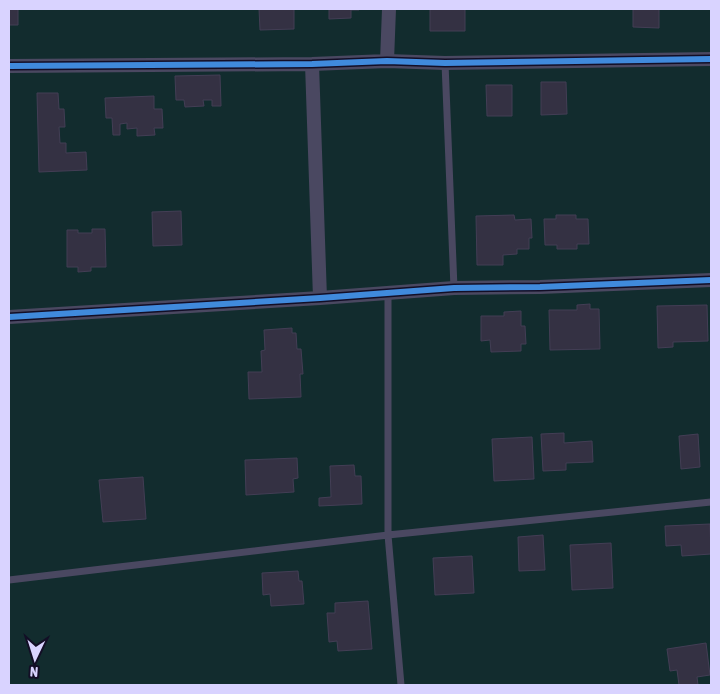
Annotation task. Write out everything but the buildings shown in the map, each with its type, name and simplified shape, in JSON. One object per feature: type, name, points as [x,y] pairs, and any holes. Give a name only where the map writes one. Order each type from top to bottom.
[{"type":"street","points":[[387,61],[389,9]]},
{"type":"street","points":[[9,66],[711,59]]},
{"type":"street","points":[[312,64],[320,298]]},
{"type":"street","points":[[9,317],[454,288],[711,280]]},
{"type":"lane","points":[[445,63],[454,288]]},
{"type":"lane","points":[[388,293],[388,535],[401,685]]},
{"type":"lane","points":[[9,580],[388,535],[711,502]]},
{"type":"green space","points":[[9,9],[711,9],[711,685],[9,685]]},
{"type":"cycle path","points":[[9,66],[711,59]]},
{"type":"cycle path","points":[[9,317],[454,288],[540,287],[711,280]]}]
